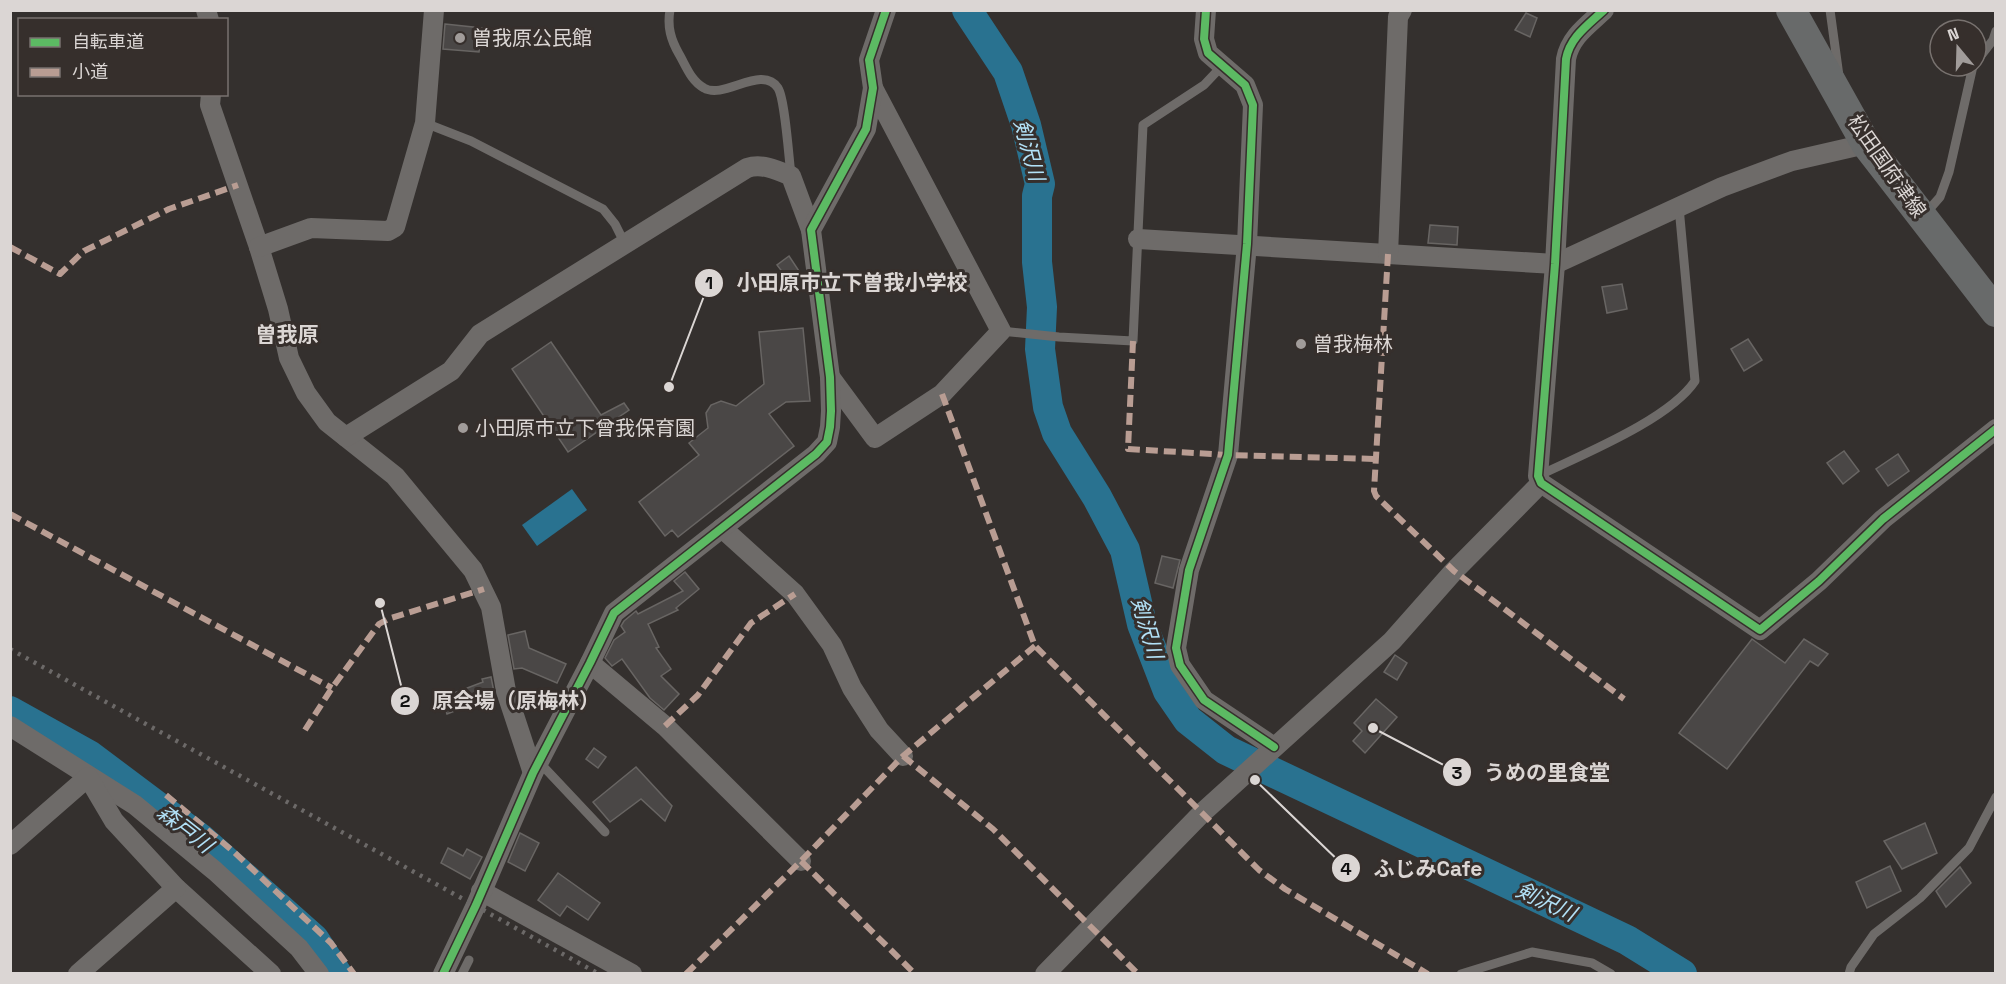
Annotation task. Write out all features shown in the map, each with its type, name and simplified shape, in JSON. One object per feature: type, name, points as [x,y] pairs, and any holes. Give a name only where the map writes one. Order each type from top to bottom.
[{"type":"main road","name":"松田国府津線","points":[[1791,10],[1866,144],[1995,312]]},
{"type":"street","points":[[259,247],[311,228],[388,231],[395,227],[425,123],[434,10]]},
{"type":"street","points":[[811,230],[866,129],[873,88],[869,60],[886,10]]},
{"type":"street","points":[[1206,10],[1205,47],[1208,53],[1245,85],[1253,105],[1247,244],[1228,454],[1189,570],[1176,648],[1180,664],[1204,700],[1270,750]]},
{"type":"street","points":[[1388,254],[1398,18],[1402,10]]},
{"type":"street","points":[[1045,974],[1203,813],[1392,641],[1539,480],[1568,49],[1573,39],[1604,10]]},
{"type":"street","points":[[830,377],[875,438],[942,394],[1001,331],[873,88]]},
{"type":"street","points":[[211,96],[210,105],[278,309],[289,358],[306,393],[327,422],[395,476],[473,570],[491,607],[507,691],[536,767]]},
{"type":"street","points":[[1138,239],[1555,264],[1722,187],[1792,161],[1866,144]]},
{"type":"street","points":[[346,437],[451,371],[480,334],[747,168],[755,165],[775,169],[791,176],[811,230],[830,377],[830,427],[827,442],[816,454],[614,613],[536,767],[443,974]]},
{"type":"street","points":[[1539,480],[1760,630],[1819,581],[1883,519],[1995,429]]},
{"type":"street","points":[[722,528],[795,594],[832,645],[852,688],[879,730],[903,756]]},
{"type":"street","points":[[590,663],[664,726],[801,861]]},
{"type":"street","points":[[10,726],[135,805],[215,871],[299,948],[319,974]]},
{"type":"street","points":[[10,844],[88,777]]},
{"type":"street","points":[[88,777],[114,821],[176,888],[271,974]]},
{"type":"street","points":[[78,974],[176,888]]},
{"type":"street","points":[[481,891],[632,974]]},
{"type":"lane","points":[[670,10],[668,22],[672,41],[692,77],[704,89],[715,91],[758,79],[770,82],[778,89],[786,130],[791,176]]},
{"type":"lane","points":[[1830,10],[1838,54],[1841,100]]},
{"type":"lane","points":[[1988,46],[1995,32]]},
{"type":"lane","points":[[1001,331],[1133,341],[1143,125],[1204,85],[1222,66]]},
{"type":"lane","points":[[1923,217],[1940,197],[1943,189],[1970,78]]},
{"type":"lane","points":[[425,123],[471,141],[603,209],[615,224],[625,243]]},
{"type":"lane","points":[[1539,480],[1634,429],[1687,393],[1695,381],[1679,207]]},
{"type":"lane","points":[[536,767],[605,832]]},
{"type":"lane","points":[[1849,974],[1851,967],[1874,934],[1920,898],[1969,848],[1995,797]]},
{"type":"lane","points":[[1461,974],[1532,952],[1592,963],[1611,974]]},
{"type":"lane","points":[[462,974],[469,960]]},
{"type":"water","points":[[572,489],[587,510],[537,546],[522,525]]},
{"type":"building","points":[[1526,13],[1537,18],[1530,37],[1515,30]]},
{"type":"building","name":"曽我原公民館","points":[[445,24],[482,28],[479,52],[443,49]]},
{"type":"building","points":[[1430,225],[1458,227],[1457,245],[1428,243]]},
{"type":"building","points":[[789,256],[801,274],[790,282],[777,265]]},
{"type":"building","points":[[1622,284],[1627,309],[1607,313],[1602,287]]},
{"type":"building","points":[[803,328],[810,401],[786,402],[769,414],[794,446],[678,537],[672,530],[665,536],[639,502],[699,455],[689,443],[708,428],[706,413],[711,405],[721,401],[736,406],[764,384],[759,332]]},
{"type":"building","points":[[1748,339],[1762,360],[1744,371],[1731,349]]},
{"type":"building","points":[[551,342],[601,415],[624,403],[629,410],[568,452],[512,369]]},
{"type":"building","points":[[1844,451],[1859,471],[1843,484],[1827,463]]},
{"type":"building","points":[[1898,454],[1909,471],[1888,486],[1876,469]]},
{"type":"building","points":[[1162,556],[1180,560],[1173,588],[1155,583]]},
{"type":"building","points":[[685,572],[699,589],[676,608],[678,610],[648,624],[659,647],[656,648],[671,669],[661,676],[679,694],[664,710],[650,698],[622,659],[612,666],[605,658],[614,640],[625,632],[621,626],[624,621],[636,611],[638,614],[683,591],[674,581]]},
{"type":"building","points":[[525,631],[529,648],[566,664],[557,683],[522,668],[514,669],[508,635]]},
{"type":"building","points":[[1752,639],[1785,663],[1804,639],[1828,654],[1818,666],[1810,661],[1727,769],[1679,733]]},
{"type":"building","points":[[1395,655],[1407,663],[1397,680],[1384,672]]},
{"type":"building","points":[[491,677],[494,692],[472,696],[475,703],[447,714],[441,698]]},
{"type":"building","points":[[1376,699],[1397,717],[1365,753],[1353,741],[1362,731],[1354,723]]},
{"type":"building","points":[[594,748],[606,757],[598,768],[586,759]]},
{"type":"building","points":[[636,767],[672,806],[665,821],[641,799],[610,822],[593,802]]},
{"type":"building","points":[[1925,823],[1937,853],[1902,869],[1884,841]]},
{"type":"building","points":[[520,833],[539,843],[525,871],[508,862]]},
{"type":"building","points":[[448,848],[463,856],[467,849],[482,857],[470,879],[441,863]]},
{"type":"building","points":[[1890,866],[1901,891],[1867,908],[1856,882]]},
{"type":"building","points":[[1960,867],[1971,883],[1946,907],[1936,891]]},
{"type":"building","points":[[558,873],[600,903],[588,920],[567,906],[560,916],[538,900]]},
{"type":"waterway","name":"剣沢川","points":[[967,10],[1008,72],[1026,125],[1040,184],[1037,196],[1037,262],[1042,307],[1040,349],[1048,407],[1057,433],[1097,497],[1125,550],[1142,624],[1168,691],[1188,720],[1226,750],[1627,940],[1682,974]]},
{"type":"waterway","name":"森戸川","points":[[10,711],[89,755],[201,839],[314,939],[337,974]]},
{"type":"railway","points":[[10,649],[599,974]]},
{"type":"marked path","points":[[10,247],[60,274],[84,251],[169,209],[238,185]]},
{"type":"marked path","points":[[1388,254],[1374,491],[1376,496],[1454,571],[1624,699]]},
{"type":"marked path","points":[[1133,341],[1128,449],[1228,455],[1376,459]]},
{"type":"marked path","points":[[942,394],[1035,646],[1259,870],[1285,889],[1428,974]]},
{"type":"marked path","points":[[10,514],[332,688]]},
{"type":"marked path","points":[[305,730],[332,688],[379,624],[388,619],[484,589]]},
{"type":"marked path","points":[[665,726],[698,695],[751,623],[795,594]]},
{"type":"marked path","points":[[686,974],[903,756],[1035,646]]},
{"type":"marked path","points":[[903,756],[993,829],[1138,974]]},
{"type":"marked path","points":[[166,795],[234,852],[331,943],[354,974]]},
{"type":"marked path","points":[[801,861],[915,974]]},
{"type":"cycle path","points":[[443,974],[476,905],[533,773],[614,613],[816,454],[827,442],[831,411],[830,377],[811,230],[866,129],[873,88],[869,60],[886,10]]},
{"type":"cycle path","points":[[1206,10],[1204,39],[1208,53],[1245,85],[1253,105],[1247,244],[1228,455],[1189,570],[1176,648],[1180,665],[1204,700],[1274,747]]},
{"type":"cycle path","points":[[1604,10],[1571,44],[1566,59],[1555,264],[1538,476],[1541,483],[1760,630],[1819,581],[1883,519],[1996,429]]},
{"type":"place","name":"曽我原公民館","points":[[460,38]]},
{"type":"place","name":"曽我梅林","points":[[1301,344]]},
{"type":"place","name":"小田原市立下曽我小学校","points":[[669,387]]},
{"type":"place","name":"小田原市立下曾我保育園","points":[[463,428]]},
{"type":"place","name":"原会場（原梅林）","points":[[380,603]]},
{"type":"place","name":"うめの里食堂","points":[[1373,728]]},
{"type":"place","name":"ふじみCafe","points":[[1255,780]]},
{"type":"district","name":"曽我原","points":[[287,335]]}]
